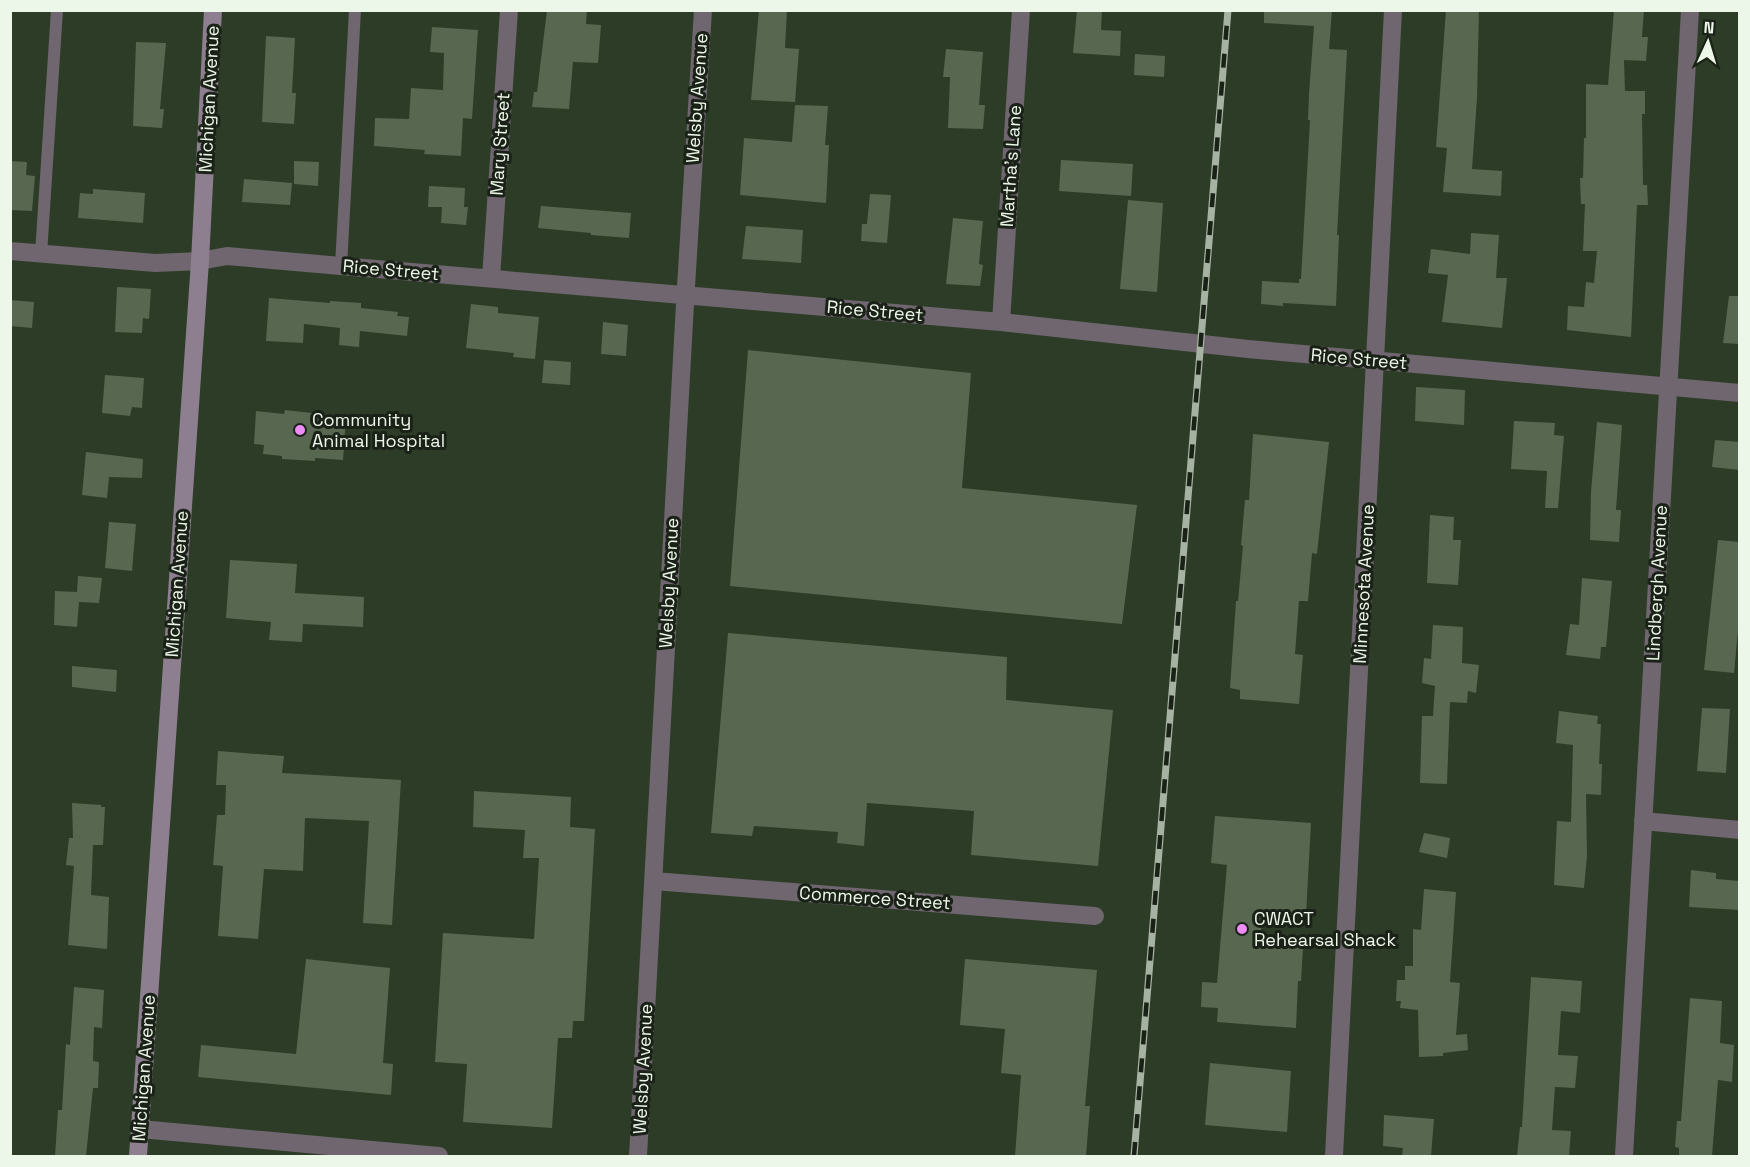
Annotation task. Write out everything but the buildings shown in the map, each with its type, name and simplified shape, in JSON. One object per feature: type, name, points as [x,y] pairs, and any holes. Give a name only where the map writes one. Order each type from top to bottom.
[{"type":"street","name":"Michigan Avenue","points":[[138,1156],[200,261],[213,10]]},
{"type":"street","name":"Mary Street","points":[[491,278],[508,10]]},
{"type":"street","name":"Welsby Avenue","points":[[638,1156],[684,294],[703,10]]},
{"type":"street","name":"Martha's Lane","points":[[1001,322],[1021,10]]},
{"type":"street","name":"Minnesota Avenue","points":[[1334,1156],[1393,10]]},
{"type":"street","name":"Lindbergh Avenue","points":[[1624,1156],[1690,10]]},
{"type":"street","name":"Rice Street","points":[[10,251],[155,264],[200,261],[227,256],[1001,322],[1376,360],[1740,393]]},
{"type":"street","points":[[1643,820],[1740,830]]},
{"type":"street","name":"Commerce Street","points":[[654,881],[1095,916]]},
{"type":"street","points":[[140,1130],[440,1156]]},
{"type":"lane","points":[[41,254],[57,10]]},
{"type":"lane","points":[[341,266],[355,10]]},
{"type":"railway","points":[[1134,1156],[1228,10]]},
{"type":"place","name":"Community Animal Hospital","points":[[300,430]]},
{"type":"place","name":"CWACT Rehearsal Shack","points":[[1242,929]]}]
